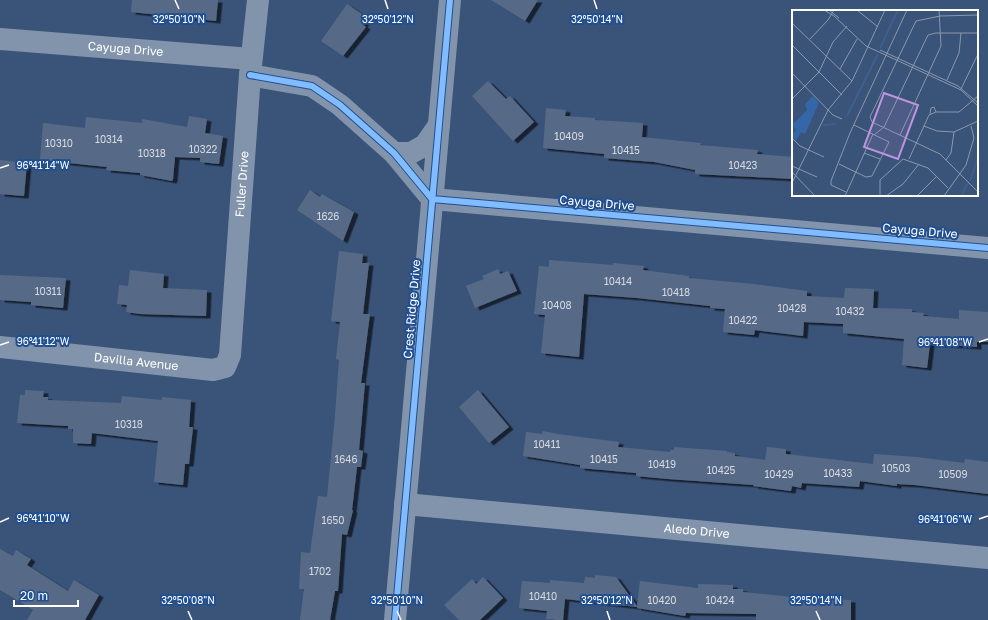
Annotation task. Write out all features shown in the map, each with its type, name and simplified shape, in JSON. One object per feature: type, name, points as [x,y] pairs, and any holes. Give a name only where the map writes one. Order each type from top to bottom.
[{"type":"street","name":"Fuller Drive","points":[[225,367],[230,355],[251,67],[258,0]]},
{"type":"street","name":"Crest Ridge Drive","points":[[395,620],[450,0]]},
{"type":"street","name":"Cayuga Drive","points":[[0,39],[251,67],[312,86],[340,105],[394,153],[432,199],[988,248]]},
{"type":"street","points":[[394,153],[411,153],[425,145],[439,125]]},
{"type":"street","name":"Davilla Avenue","points":[[0,347],[213,370],[225,367]]},
{"type":"street","name":"Aledo Drive","points":[[406,504],[988,558]]},
{"type":"building","points":[[132,0],[218,0],[216,21],[131,12]]},
{"type":"building","points":[[491,0],[538,0],[525,21]]},
{"type":"building","points":[[347,4],[368,18],[363,25],[366,27],[343,56],[321,41]]},
{"type":"building","points":[[488,81],[506,99],[510,96],[534,122],[513,141],[472,96]]},
{"type":"building","points":[[546,108],[566,110],[565,116],[595,118],[595,120],[643,123],[642,137],[701,143],[700,145],[758,150],[757,154],[792,157],[792,179],[695,174],[695,170],[654,162],[604,158],[604,154],[543,148]]},
{"type":"building","points":[[189,116],[207,119],[205,133],[223,136],[219,164],[200,162],[200,158],[175,157],[172,181],[140,175],[140,173],[106,170],[107,167],[40,160],[43,123],[85,128],[86,117],[142,123],[142,119],[187,127]]},
{"type":"building","points":[[0,160],[27,163],[24,196],[0,194]]},
{"type":"building","points":[[310,190],[320,197],[322,194],[354,212],[343,241],[297,210]]},
{"type":"building","points":[[339,251],[363,254],[362,263],[369,263],[363,314],[370,314],[361,383],[365,383],[359,450],[363,451],[361,467],[357,467],[353,510],[347,535],[342,534],[338,591],[335,591],[330,620],[300,620],[304,589],[299,589],[301,552],[310,553],[318,496],[327,497],[339,360],[336,359],[340,322],[331,321]]},
{"type":"building","points":[[549,260],[644,266],[643,270],[689,276],[689,278],[807,291],[807,296],[844,298],[845,288],[874,289],[873,308],[912,309],[912,312],[924,313],[923,316],[959,319],[959,310],[988,312],[988,342],[977,342],[977,347],[930,344],[927,368],[902,365],[904,339],[843,333],[843,324],[804,322],[803,336],[755,330],[754,335],[723,332],[725,309],[637,298],[584,294],[579,357],[541,353],[545,315],[534,314],[539,266],[549,267]]},
{"type":"building","points":[[498,269],[500,274],[508,271],[517,291],[475,308],[466,286],[484,279],[482,276]]},
{"type":"building","points":[[130,270],[164,274],[163,288],[207,290],[206,316],[140,314],[126,312],[127,305],[117,304],[119,285],[128,286]]},
{"type":"building","points":[[0,275],[66,278],[63,308],[31,305],[31,302],[0,300]]},
{"type":"building","points":[[25,390],[44,391],[43,397],[48,397],[48,400],[121,403],[122,396],[162,400],[162,397],[191,400],[189,427],[193,427],[189,464],[185,464],[183,485],[154,482],[158,441],[92,433],[91,444],[73,443],[73,429],[68,429],[68,426],[17,423],[20,395],[25,395]]},
{"type":"building","points":[[478,390],[509,427],[489,443],[459,407]]},
{"type":"building","points":[[543,431],[619,442],[618,447],[670,452],[670,450],[674,450],[674,447],[727,451],[735,453],[735,456],[765,460],[767,447],[786,449],[786,454],[873,464],[874,454],[917,457],[964,463],[965,459],[988,462],[988,494],[915,485],[897,484],[897,486],[860,481],[859,487],[802,483],[801,488],[792,486],[791,491],[753,486],[754,485],[636,476],[636,473],[580,468],[580,465],[523,456],[526,432],[542,434]]},
{"type":"building","points":[[0,549],[13,556],[16,550],[31,559],[27,565],[68,591],[74,580],[99,595],[85,620],[27,620],[33,610],[0,590]]},
{"type":"building","points":[[595,575],[616,577],[637,606],[640,581],[698,588],[698,584],[733,585],[733,589],[743,589],[743,592],[802,598],[851,600],[851,620],[756,620],[756,614],[686,613],[685,616],[637,607],[565,599],[563,620],[546,619],[547,611],[519,608],[522,581],[550,583],[550,580],[584,583],[585,577],[595,578]]},
{"type":"building","points":[[483,577],[503,598],[480,620],[459,620],[444,605],[472,579],[476,584]]},
{"type":"cycle path","points":[[395,620],[450,0]]},
{"type":"cycle path","points":[[250,75],[312,86],[340,105],[394,153],[432,199],[988,248]]}]
